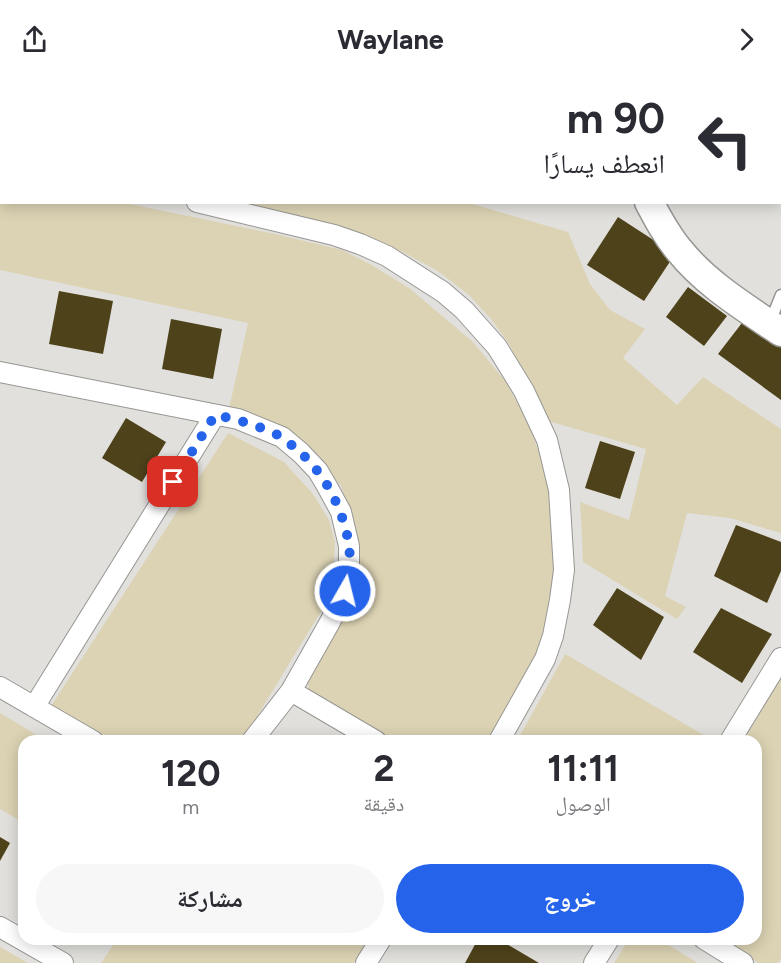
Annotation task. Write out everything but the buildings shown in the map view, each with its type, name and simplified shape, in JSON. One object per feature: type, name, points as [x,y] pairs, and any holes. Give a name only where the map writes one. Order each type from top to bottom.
[{"type":"street","points":[[205,204],[334,235],[387,256],[443,292],[464,310],[497,347],[524,392],[547,440],[559,490],[564,570],[553,636],[545,658],[502,735]]},
{"type":"street","points":[[650,204],[679,250],[698,270],[775,328]]},
{"type":"street","points":[[0,372],[238,419],[282,437],[318,471],[340,512],[349,546],[349,568],[345,591],[291,691],[257,735]]},
{"type":"street","points":[[34,706],[215,415]]},
{"type":"street","points":[[734,735],[781,658]]},
{"type":"street","points":[[0,687],[83,735]]},
{"type":"street","points":[[291,691],[366,735]]},
{"type":"street","points":[[0,927],[18,937]]},
{"type":"street","points":[[32,945],[63,963]]},
{"type":"street","points":[[366,963],[377,945]]},
{"type":"street","points":[[594,963],[605,945]]},
{"type":"street","points":[[714,945],[743,963]]},
{"type":"lane","points":[[775,328],[781,295]]},
{"type":"shaded area","points":[[0,204],[130,204],[342,250],[409,288],[473,342],[505,381],[528,422],[542,461],[552,503],[555,536],[554,580],[545,634],[529,677],[495,735],[374,735],[309,693],[310,674],[351,603],[357,554],[353,518],[341,486],[321,462],[229,409],[248,323],[0,270]]},
{"type":"shaded area","points":[[237,204],[472,204],[568,232],[590,284],[610,310],[645,329],[623,358],[677,405],[703,377],[781,429],[781,533],[730,518],[687,513],[665,596],[686,607],[677,619],[583,562],[580,502],[629,520],[646,449],[548,421],[509,344],[491,319],[469,295],[438,271],[401,251],[353,231]]},
{"type":"shaded area","points":[[228,433],[284,462],[313,494],[329,520],[335,542],[333,576],[328,600],[246,735],[98,735],[51,706]]},
{"type":"shaded area","points":[[565,654],[704,735],[520,735]]},
{"type":"shaded area","points":[[781,678],[781,958],[778,963],[758,963],[730,945],[762,945],[762,735],[747,735]]},
{"type":"shaded area","points":[[0,713],[37,735],[18,735],[18,820],[0,809]]},
{"type":"shaded area","points":[[113,945],[367,945],[353,963],[101,963]]},
{"type":"shaded area","points":[[625,945],[668,945],[698,963],[614,963]]},
{"type":"shaded area","points":[[0,947],[28,963],[0,963]]},
{"type":"route","points":[[173,482],[215,415],[238,419],[282,437],[318,471],[340,512],[349,546],[349,568],[345,591]]}]
